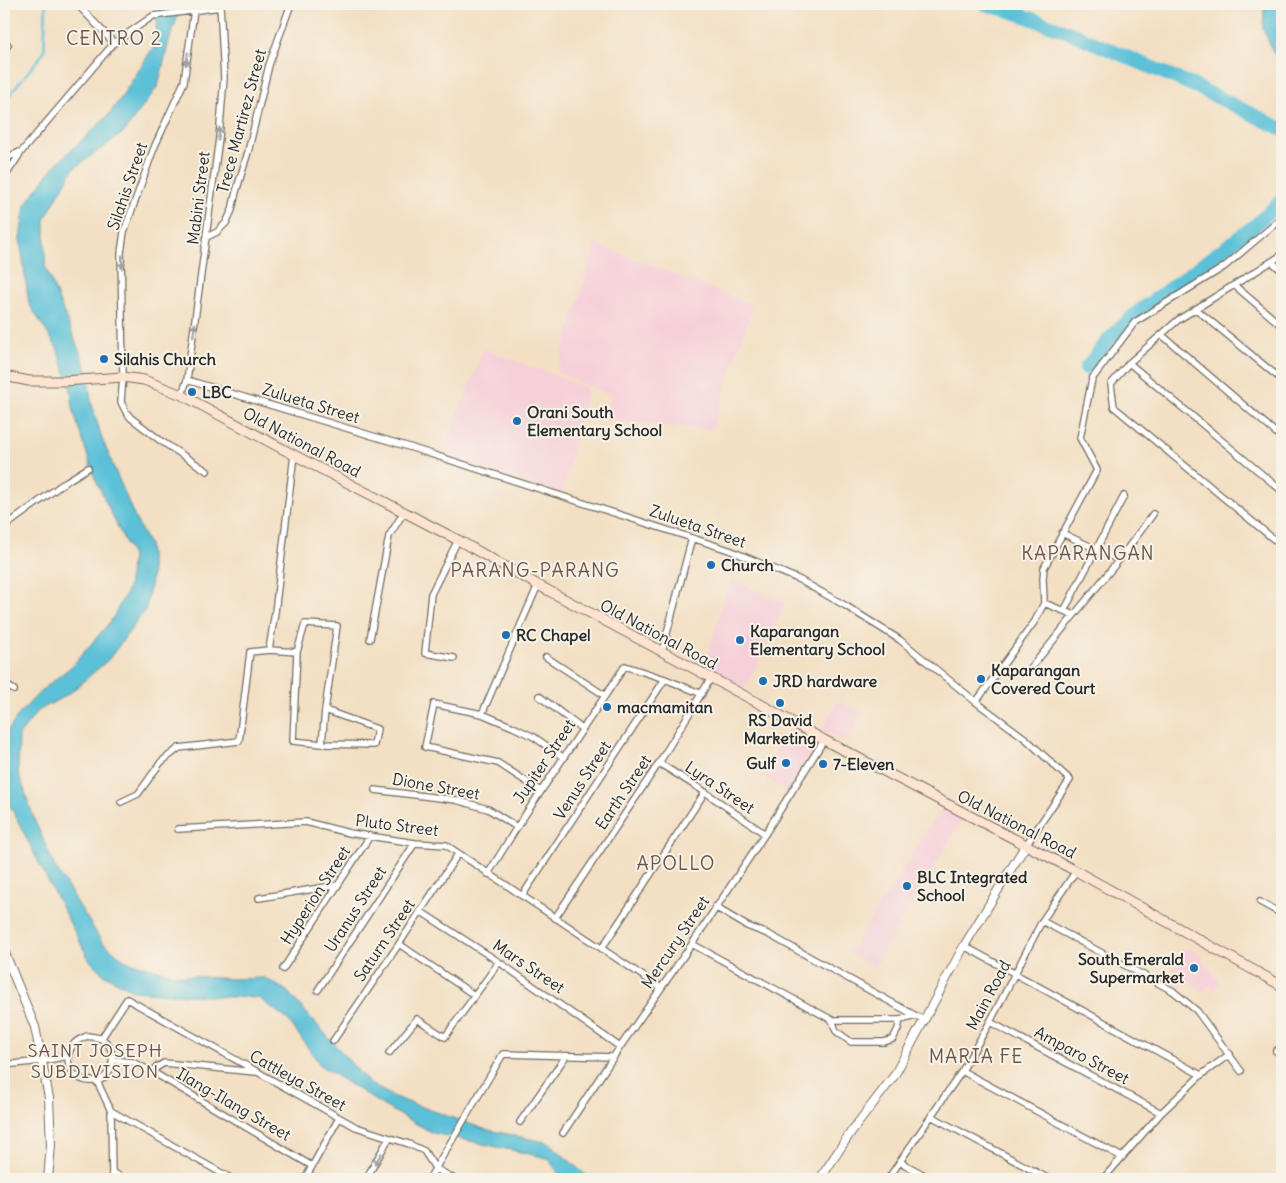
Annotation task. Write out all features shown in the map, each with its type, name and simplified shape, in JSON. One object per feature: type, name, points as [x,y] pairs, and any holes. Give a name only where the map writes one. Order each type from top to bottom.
[{"type":"main road","name":"Old National Road","points":[[4,376],[29,382],[123,377],[144,380],[182,394],[294,455],[458,540],[824,740],[1076,871],[1282,986]]},
{"type":"street","points":[[77,4],[114,43]]},
{"type":"street","name":"Trece Martirez Street","points":[[207,237],[217,232],[226,223],[232,210],[269,65],[291,4]]},
{"type":"street","points":[[4,178],[22,151],[114,43],[153,16],[220,6]]},
{"type":"street","name":"Mabini Street","points":[[182,394],[187,380],[219,138],[224,78],[220,6]]},
{"type":"street","name":"Silahis Street","points":[[194,10],[184,82],[154,148],[124,232],[122,253],[123,377],[121,402],[126,412],[161,441],[207,471]]},
{"type":"street","points":[[4,40],[8,45],[4,50]]},
{"type":"street","points":[[4,159],[22,151]]},
{"type":"street","points":[[976,702],[1035,620],[1044,603],[1042,578],[1044,568],[1097,470],[1080,438],[1092,379],[1135,322],[1224,267],[1282,218]]},
{"type":"street","points":[[1282,256],[1178,320],[1129,363],[1111,384],[1114,407],[1282,546]]},
{"type":"street","points":[[1272,262],[1282,271]]},
{"type":"street","points":[[1234,285],[1282,326]]},
{"type":"street","points":[[1196,309],[1282,380]]},
{"type":"street","points":[[1162,335],[1282,438]]},
{"type":"street","points":[[1129,363],[1282,491]]},
{"type":"street","name":"Zulueta Street","points":[[187,380],[406,446],[729,550],[798,579],[900,640],[976,702],[1026,739],[1070,780],[1026,845]]},
{"type":"street","points":[[269,650],[294,455]]},
{"type":"street","points":[[4,527],[67,480],[88,468]]},
{"type":"street","points":[[1064,611],[1124,496]]},
{"type":"street","points":[[370,639],[389,536],[404,512]]},
{"type":"street","points":[[1030,669],[1119,560],[1153,514]]},
{"type":"street","points":[[1062,533],[1119,560]]},
{"type":"street","points":[[662,652],[692,538]]},
{"type":"street","points":[[454,658],[425,653],[431,594],[458,540]]},
{"type":"street","points":[[482,714],[538,585]]},
{"type":"street","points":[[1044,603],[1074,615]]},
{"type":"street","points":[[322,744],[325,710],[337,626],[305,624],[297,652],[293,741],[322,744],[374,745],[376,728],[325,710]]},
{"type":"street","points":[[121,802],[138,794],[161,762],[179,748],[239,741],[250,652],[269,650],[297,652]]},
{"type":"street","points":[[546,657],[604,695]]},
{"type":"street","name":"Jupiter Street","points":[[488,874],[517,827],[625,666],[665,679]]},
{"type":"street","name":"Earth Street","points":[[555,918],[659,763],[711,678]]},
{"type":"street","points":[[665,679],[702,694]]},
{"type":"street","name":"Venus Street","points":[[522,896],[665,679]]},
{"type":"street","points":[[4,684],[14,690]]},
{"type":"street","points":[[539,696],[582,729]]},
{"type":"street","points":[[541,791],[498,763],[425,747],[434,704],[482,714],[534,737],[564,758]]},
{"type":"street","name":"Mercury Street","points":[[564,1133],[620,1047],[692,944],[765,834],[824,740]]},
{"type":"street","name":"Lyra Street","points":[[659,763],[705,792],[765,834]]},
{"type":"street","name":"Dione Street","points":[[375,790],[456,800],[488,809],[517,827]]},
{"type":"street","points":[[602,948],[705,792]]},
{"type":"street","name":"Pluto Street","points":[[178,829],[306,822],[349,833],[414,843],[446,845],[662,988]]},
{"type":"street","name":"Hyperion Street","points":[[283,969],[370,836]]},
{"type":"street","name":"Uranus Street","points":[[318,990],[414,843]]},
{"type":"street","points":[[821,1179],[851,1132],[894,1076],[964,946],[1026,845]]},
{"type":"street","name":"Saturn Street","points":[[333,1041],[458,854]]},
{"type":"street","name":"Main Road","points":[[888,1179],[962,1071],[990,1022],[1042,921],[1076,871]]},
{"type":"street","points":[[259,898],[338,885]]},
{"type":"street","points":[[1260,902],[1281,912]]},
{"type":"street","points":[[716,907],[925,1020]]},
{"type":"street","name":"Mars Street","points":[[420,911],[499,962],[620,1047]]},
{"type":"street","points":[[1042,921],[1173,991],[1197,1011],[1241,1071]]},
{"type":"street","points":[[399,944],[474,994]]},
{"type":"street","points":[[692,944],[832,1020],[900,1020],[916,1016]]},
{"type":"street","points":[[964,946],[1201,1075]]},
{"type":"street","points":[[4,951],[35,1027],[42,1061],[50,1107],[51,1145],[48,1179]]},
{"type":"street","points":[[389,1053],[417,1019],[445,1037],[474,994],[499,962]]},
{"type":"street","name":"Cattleya Street","points":[[102,1039],[127,999],[356,1127],[409,1144],[424,1151],[435,1168],[454,1179]]},
{"type":"street","points":[[832,1020],[836,1031],[851,1042],[884,1042],[893,1039],[900,1020]]},
{"type":"street","name":"Amparo Street","points":[[990,1022],[1161,1114]]},
{"type":"street","points":[[87,1036],[102,1039],[110,1048],[113,1060],[107,1074],[97,1081],[84,1080],[75,1075],[69,1067],[68,1056],[74,1043],[87,1036]]},
{"type":"street","points":[[1276,1050],[1282,1046]]},
{"type":"street","points":[[429,1179],[503,1054],[614,1057]]},
{"type":"street","points":[[1103,1179],[1161,1114],[1201,1075],[1230,1054]]},
{"type":"street","points":[[4,1064],[42,1061],[68,1056]]},
{"type":"street","points":[[520,1122],[566,1056]]},
{"type":"street","name":"Ilang-Ilang Street","points":[[113,1060],[132,1062],[151,1071],[312,1166]]},
{"type":"street","points":[[151,1071],[164,1063],[257,1072]]},
{"type":"street","points":[[962,1071],[1122,1157]]},
{"type":"street","points":[[97,1081],[111,1111],[112,1176],[124,1179]]},
{"type":"street","points":[[111,1111],[232,1179]]},
{"type":"street","points":[[931,1116],[1050,1179]]},
{"type":"street","points":[[305,1179],[339,1118]]},
{"type":"street","points":[[366,1179],[389,1138]]},
{"type":"street","points":[[900,1162],[932,1179]]},
{"type":"shaded area","points":[[595,244],[754,305],[725,388],[713,430],[608,420],[610,395],[557,372]]},
{"type":"shaded area","name":"Orani South Elementary School","points":[[484,349],[587,388],[563,494],[441,455]]},
{"type":"shaded area","name":"Kaparangan Elementary School","points":[[731,579],[785,603],[746,688],[704,669],[720,610]]},
{"type":"shaded area","points":[[837,701],[863,713],[847,743],[822,729]]},
{"type":"shaded area","name":"Gulf","points":[[790,730],[815,746],[786,791],[761,774]]},
{"type":"shaded area","name":"BLC Integrated School","points":[[941,809],[962,820],[874,967],[849,953]]},
{"type":"shaded area","points":[[1182,949],[1191,949],[1198,954],[1221,984],[1215,990],[1209,985],[1203,992],[1187,979],[1181,987],[1169,980]]},
{"type":"water","points":[[159,4],[182,4],[169,41],[158,86],[124,132],[73,169],[45,219],[45,266],[87,370],[91,401],[102,439],[135,518],[149,545],[152,574],[146,609],[109,659],[70,693],[38,711],[19,735],[18,772],[35,821],[55,867],[102,942],[126,961],[177,975],[231,979],[265,978],[287,991],[369,1083],[394,1097],[484,1129],[549,1143],[588,1179],[562,1179],[548,1158],[433,1133],[384,1106],[321,1066],[288,1020],[259,998],[134,991],[103,974],[90,961],[7,799],[4,773],[7,732],[20,713],[42,690],[72,666],[111,621],[128,589],[132,556],[94,476],[74,413],[70,386],[57,348],[29,304],[20,239],[25,205],[56,164],[108,116],[123,95],[154,46]]},
{"type":"water","points":[[1268,4],[1282,4],[1282,63],[1274,54],[1263,28],[1264,9]]},
{"type":"waterway","points":[[4,102],[44,52],[46,4]]},
{"type":"waterway","points":[[984,4],[1013,12],[1071,33],[1197,87],[1282,129]]},
{"type":"waterway","points":[[1086,368],[1109,339],[1134,315],[1253,227],[1282,200]]},
{"type":"place","name":"Silahis Church","points":[[104,359]]},
{"type":"place","name":"LBC","points":[[192,392]]},
{"type":"place","name":"Orani South Elementary School","points":[[517,421]]},
{"type":"place","name":"Church","points":[[711,565]]},
{"type":"place","name":"RC Chapel","points":[[506,635]]},
{"type":"place","name":"Kaparangan Elementary School","points":[[740,640]]},
{"type":"place","name":"Kaparangan Covered Court","points":[[981,679]]},
{"type":"place","name":"JRD hardware","points":[[763,681]]},
{"type":"place","name":"RS David Marketing","points":[[780,703]]},
{"type":"place","name":"macmamitan","points":[[607,707]]},
{"type":"place","name":"Gulf","points":[[786,763]]},
{"type":"place","name":"7-Eleven","points":[[823,764]]},
{"type":"place","name":"BLC Integrated School","points":[[907,886]]},
{"type":"place","name":"South Emerald Supermarket","points":[[1194,968]]},
{"type":"district","name":"CENTRO 2","points":[[114,38]]},
{"type":"district","name":"KAPARANGAN","points":[[1088,553]]},
{"type":"district","name":"PARANG-PARANG","points":[[535,570]]},
{"type":"district","name":"APOLLO","points":[[676,863]]},
{"type":"district","name":"MARIA FE","points":[[976,1056]]},
{"type":"district","name":"SAINT JOSEPH SUBDIVISION","points":[[95,1060]]}]
